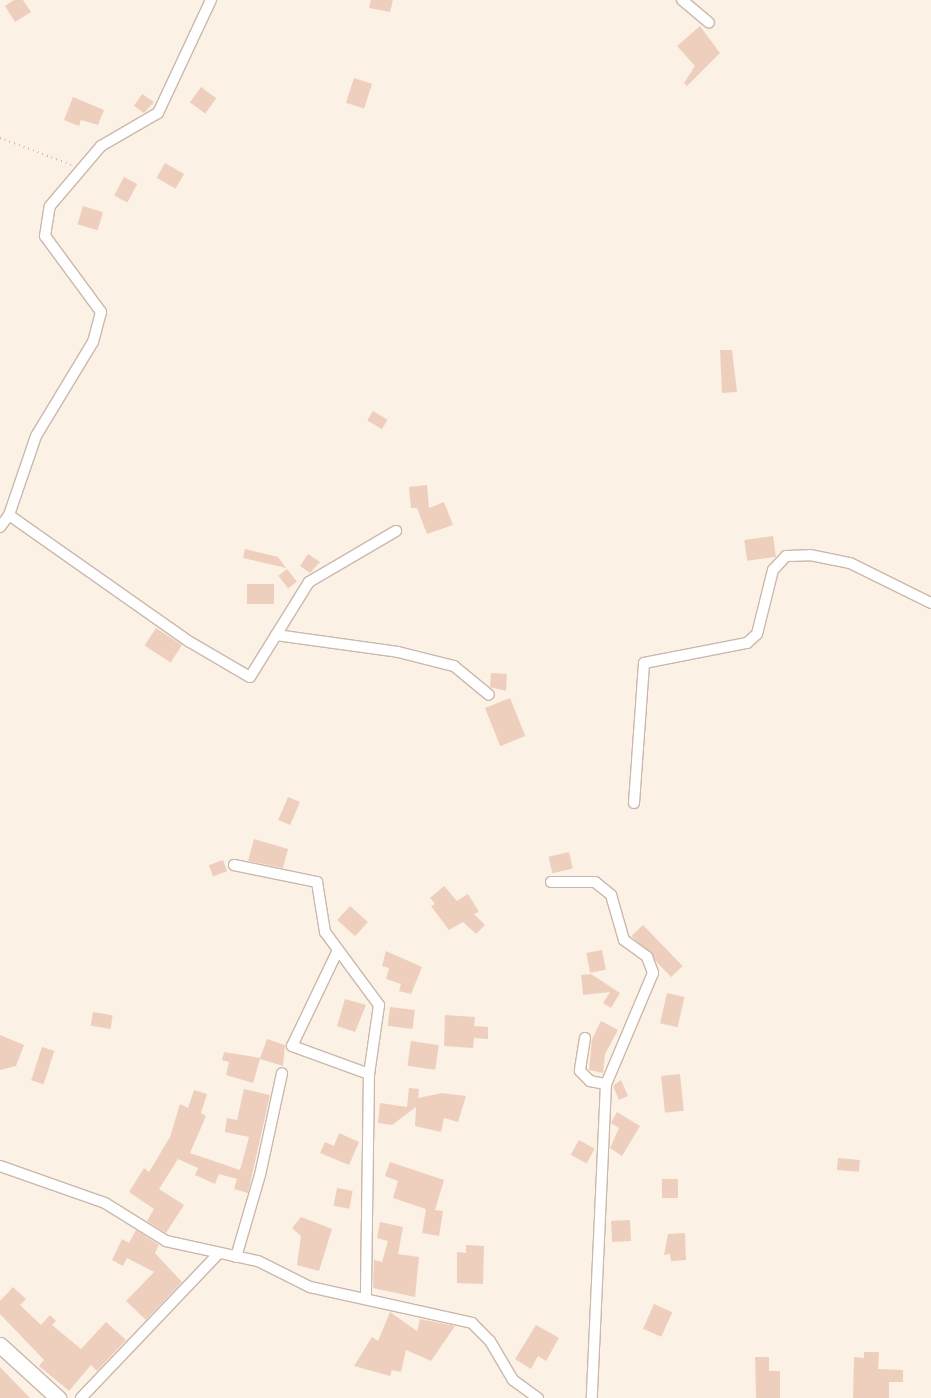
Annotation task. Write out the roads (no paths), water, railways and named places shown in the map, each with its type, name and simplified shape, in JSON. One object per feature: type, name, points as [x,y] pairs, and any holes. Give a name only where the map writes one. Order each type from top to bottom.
[{"type":"street","points":[[0,527],[9,514],[36,436],[93,342],[101,312],[45,236],[50,206],[101,146],[158,113],[211,0]]},
{"type":"street","points":[[682,0],[710,23]]},
{"type":"street","points":[[9,514],[190,642],[250,677],[309,582],[396,530]]},
{"type":"street","points":[[634,803],[644,663],[747,643],[757,634],[772,570],[786,556],[810,555],[850,563],[931,603]]},
{"type":"street","points":[[276,635],[398,652],[454,666],[489,694]]},
{"type":"street","points":[[234,865],[317,882],[325,932],[379,1005],[369,1074],[366,1297]]},
{"type":"street","points":[[551,882],[595,882],[612,895],[624,940],[646,957],[653,973],[606,1084],[592,1398]]},
{"type":"street","points":[[338,950],[292,1046],[369,1074]]},
{"type":"street","points":[[585,1038],[580,1071],[590,1081],[606,1084]]},
{"type":"street","points":[[236,1257],[260,1175],[282,1073]]},
{"type":"street","points":[[0,1166],[105,1203],[166,1241],[218,1254],[258,1261],[310,1287],[366,1297],[472,1323],[490,1341],[513,1380],[538,1398]]},
{"type":"street","points":[[81,1398],[218,1254]]},
{"type":"street","points":[[0,1345],[58,1398]]}]
